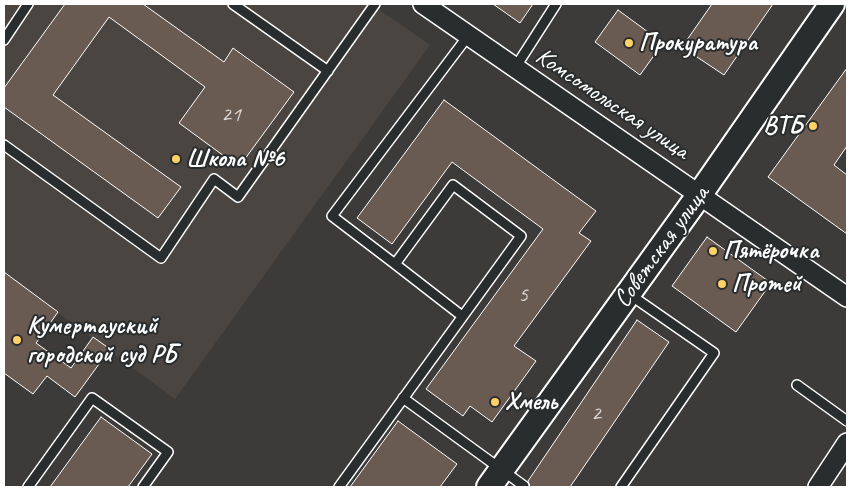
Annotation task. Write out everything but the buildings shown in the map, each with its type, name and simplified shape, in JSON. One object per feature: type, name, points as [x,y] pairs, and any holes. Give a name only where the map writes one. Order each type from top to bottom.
[{"type":"street","name":"Комсомольская улица","points":[[423,4],[847,297]]},
{"type":"street","name":"Советская улица","points":[[495,479],[700,194],[832,4]]},
{"type":"street","points":[[818,487],[847,443]]},
{"type":"lane","points":[[4,40],[28,4]]},
{"type":"lane","points":[[232,4],[328,71]]},
{"type":"lane","points":[[4,145],[161,258],[214,179],[238,197],[375,4]]},
{"type":"lane","points":[[515,68],[556,4]]},
{"type":"lane","points":[[462,316],[332,216],[468,36]]},
{"type":"lane","points":[[339,487],[521,236],[453,185],[395,264]]},
{"type":"lane","points":[[621,487],[714,353],[628,294]]},
{"type":"lane","points":[[798,385],[847,421]]},
{"type":"lane","points":[[28,487],[92,398],[168,452],[143,487]]},
{"type":"lane","points":[[403,398],[495,479],[524,486]]},
{"type":"shaded area","name":"Школа №6","points":[[4,4],[371,4],[430,45],[175,399],[4,273]]},
{"type":"place","name":"Прокуратура","points":[[629,43]]},
{"type":"place","name":"ВТБ","points":[[813,126]]},
{"type":"place","name":"Школа №6","points":[[176,159]]},
{"type":"place","name":"Пятёрочка","points":[[713,251]]},
{"type":"place","name":"Протей","points":[[722,284]]},
{"type":"place","name":"Кумертауский городской суд РБ","points":[[17,340]]},
{"type":"place","name":"Хмель","points":[[495,402]]}]
